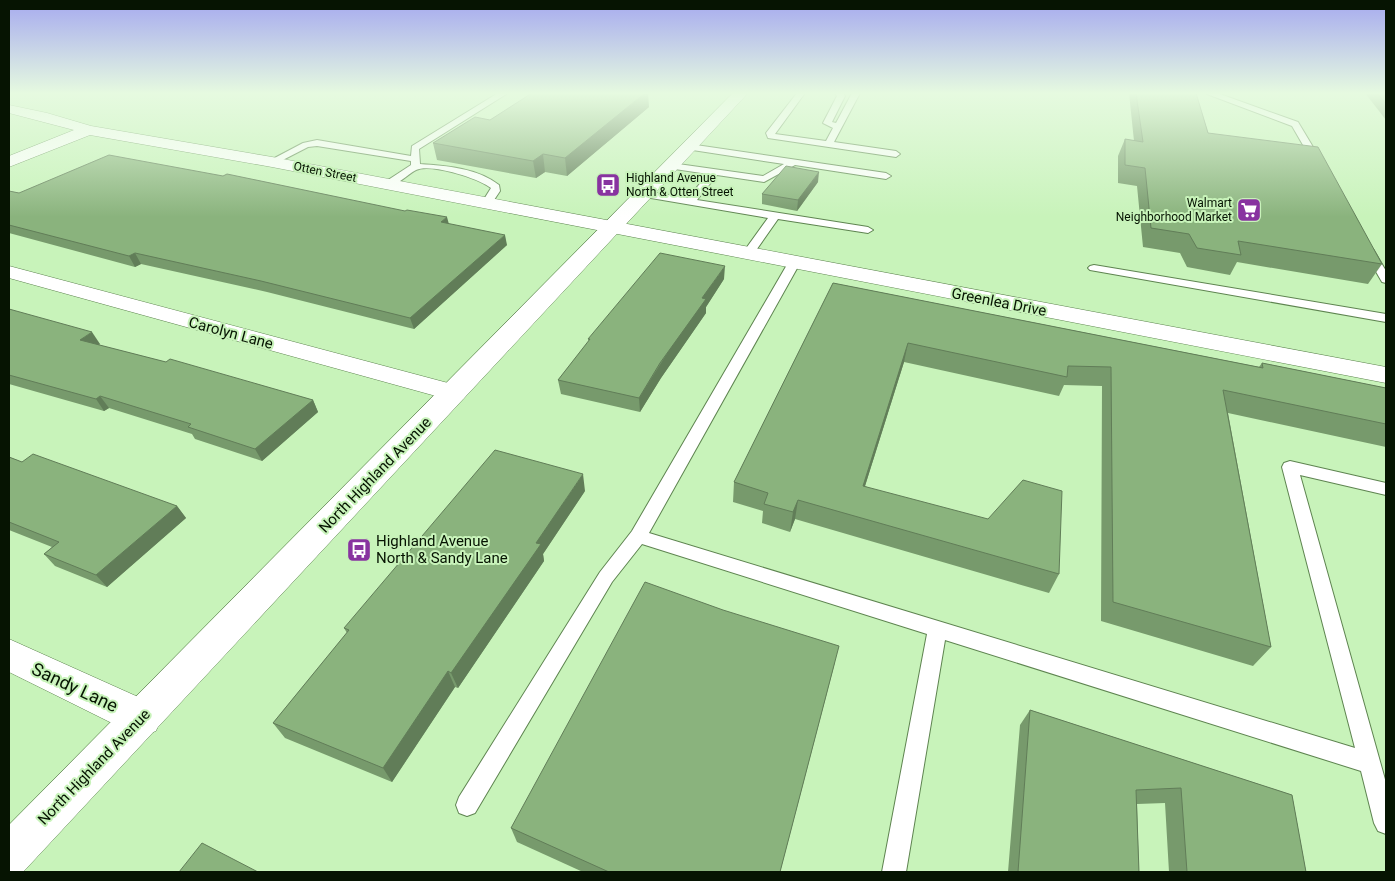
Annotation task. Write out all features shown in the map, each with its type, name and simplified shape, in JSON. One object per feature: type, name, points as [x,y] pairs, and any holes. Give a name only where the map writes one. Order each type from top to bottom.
[{"type":"street","points":[[9,162],[79,134]]},
{"type":"street","name":"Otten Street","points":[[113,134],[272,162],[613,228]]},
{"type":"street","name":"North Highland Avenue","points":[[9,856],[613,228],[701,134]]},
{"type":"street","name":"Greenlea Drive","points":[[613,228],[1386,375]]},
{"type":"street","name":"Carolyn Lane","points":[[9,272],[454,393]]},
{"type":"street","name":"Sandy Lane","points":[[9,656],[142,718]]},
{"type":"lane","points":[[416,162],[415,148],[437,134]]},
{"type":"lane","points":[[770,134],[771,136],[896,154]]},
{"type":"lane","points":[[829,144],[834,134]]},
{"type":"lane","points":[[1301,134],[1324,173]]},
{"type":"lane","points":[[272,162],[306,145],[321,143],[479,176],[496,187],[486,204]]},
{"type":"lane","points":[[689,146],[886,176]]},
{"type":"lane","points":[[388,184],[416,162]]},
{"type":"lane","points":[[671,166],[764,180],[794,162]]},
{"type":"lane","points":[[690,202],[714,172]]},
{"type":"lane","points":[[645,194],[868,230]]},
{"type":"lane","points":[[748,254],[775,216]]},
{"type":"lane","points":[[1362,239],[1386,280]]},
{"type":"lane","points":[[467,805],[606,577],[638,536],[794,263]]},
{"type":"lane","points":[[1094,268],[1386,318]]},
{"type":"lane","points":[[1386,489],[1290,467],[1386,823]]},
{"type":"lane","points":[[638,536],[1370,763]]},
{"type":"lane","points":[[894,872],[937,630]]},
{"type":"building","points":[[447,134],[594,134],[565,158],[543,154],[533,161],[433,143]]},
{"type":"building","points":[[1142,134],[1217,134],[1318,147],[1382,264],[1238,241],[1241,255],[1197,248],[1189,234],[1151,228],[1145,168],[1125,165],[1125,139],[1143,142]]},
{"type":"building","points":[[109,155],[223,176],[227,174],[405,211],[447,217],[441,222],[505,235],[410,318],[261,281],[135,253],[129,256],[9,225],[9,191],[19,193]]},
{"type":"building","points":[[786,166],[819,172],[798,200],[762,194]]},
{"type":"building","points":[[660,253],[725,266],[702,298],[706,299],[660,363],[639,398],[558,380],[590,339],[588,339]]},
{"type":"building","points":[[833,283],[1263,368],[1262,363],[1386,388],[1386,424],[1223,390],[1271,647],[1113,602],[1111,367],[1068,366],[1067,377],[908,343],[863,486],[988,519],[1023,480],[1062,491],[1059,574],[798,500],[793,512],[764,504],[768,493],[734,482]]},
{"type":"building","points":[[9,309],[92,332],[80,340],[166,362],[170,359],[313,400],[255,449],[188,427],[191,424],[100,396],[96,399],[9,375]]},
{"type":"building","points":[[495,450],[583,474],[536,543],[541,544],[451,673],[448,671],[383,768],[273,723],[349,630],[344,628]]},
{"type":"building","points":[[33,454],[177,506],[96,575],[44,554],[59,542],[9,522],[9,457],[22,462]]},
{"type":"building","points":[[645,582],[723,610],[839,646],[780,872],[609,872],[511,828]]},
{"type":"building","points":[[1030,710],[1292,795],[1306,872],[1187,872],[1181,788],[1136,790],[1139,872],[1018,872]]},
{"type":"building","points":[[202,843],[258,872],[179,872]]},
{"type":"place","name":"Highland Avenue North & Otten Street","points":[[608,185]]},
{"type":"place","name":"Walmart Neighborhood Market","points":[[1249,210]]},
{"type":"place","name":"Highland Avenue North & Sandy Lane","points":[[359,550]]}]
